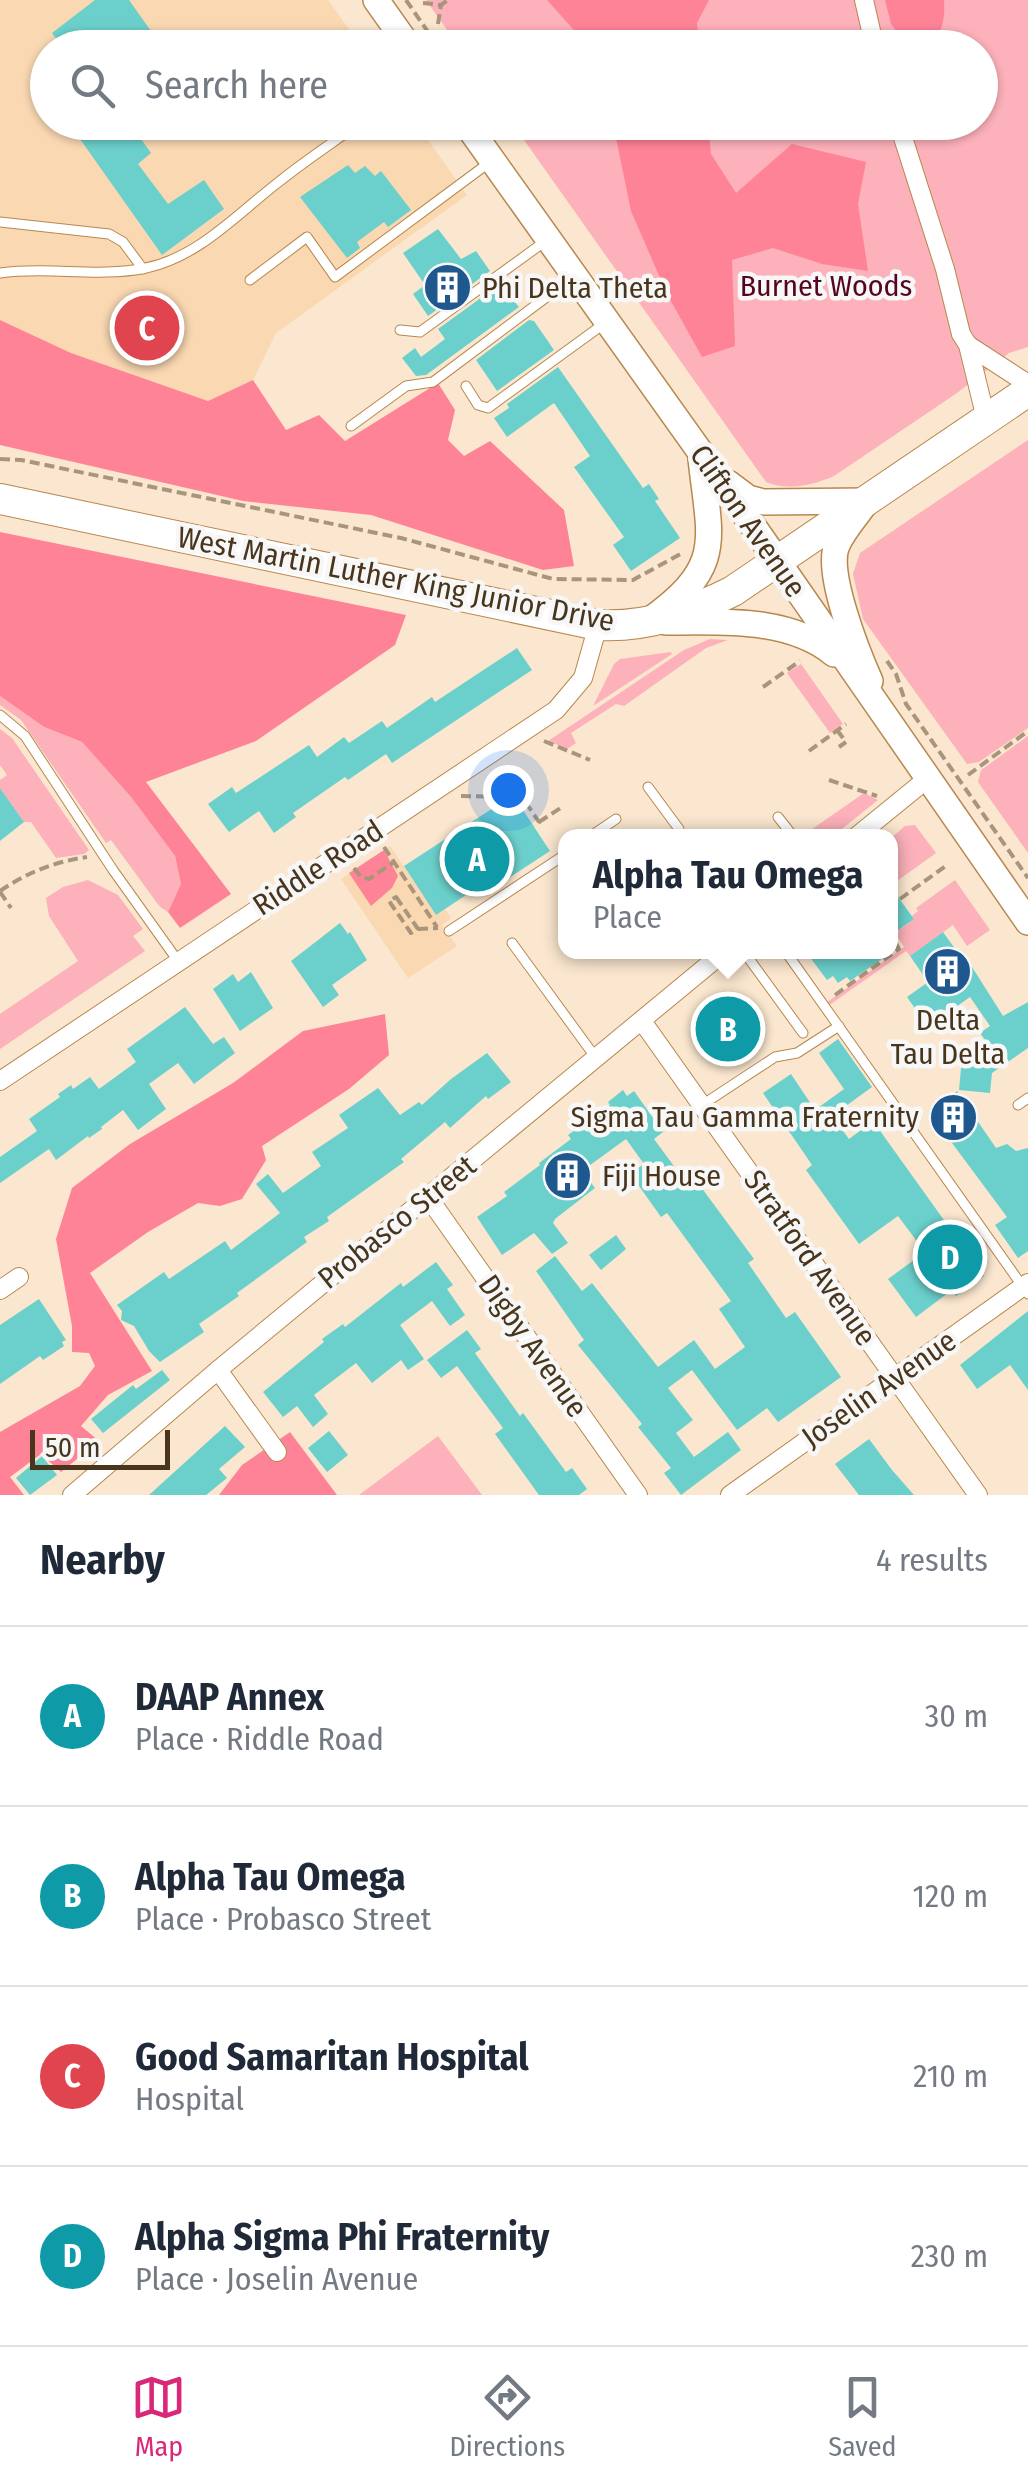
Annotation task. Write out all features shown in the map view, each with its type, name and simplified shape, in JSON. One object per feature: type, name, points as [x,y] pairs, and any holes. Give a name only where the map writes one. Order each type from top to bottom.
[{"type":"main road","points":[[376,0],[397,30]]},
{"type":"main road","name":"Clifton Avenue","points":[[478,140],[1028,922]]},
{"type":"main road","name":"West Martin Luther King Junior Drive","points":[[0,500],[598,625],[646,622],[710,603],[778,562],[1028,387]]},
{"type":"main road","points":[[700,454],[732,487],[763,502],[866,501]]},
{"type":"main road","points":[[646,622],[688,586],[710,548],[700,454]]},
{"type":"main road","points":[[866,501],[837,544],[836,571],[851,632],[894,731]]},
{"type":"main road","points":[[646,622],[784,629],[818,641],[846,665]]},
{"type":"street","points":[[864,0],[871,30]]},
{"type":"street","points":[[904,140],[945,269],[960,334],[968,345],[1028,387]]},
{"type":"street","points":[[968,345],[986,419]]},
{"type":"street","name":"Riddle Road","points":[[0,1081],[556,710],[583,678],[598,625]]},
{"type":"street","points":[[866,829],[927,779]]},
{"type":"street","name":"Probasco Street","points":[[72,1495],[716,959]]},
{"type":"street","name":"Stratford Avenue","points":[[642,1021],[978,1495]]},
{"type":"street","name":"Digby Avenue","points":[[428,1197],[638,1495]]},
{"type":"street","points":[[0,1290],[19,1277]]},
{"type":"street","name":"Joselin Avenue","points":[[730,1495],[1026,1288]]},
{"type":"street","points":[[218,1370],[276,1452]]},
{"type":"lane","points":[[0,272],[32,268],[97,274],[168,262],[202,244],[336,140]]},
{"type":"lane","points":[[250,280],[307,237],[335,277],[492,160]]},
{"type":"lane","points":[[0,222],[109,234],[123,242],[143,269]]},
{"type":"lane","points":[[400,330],[420,332],[548,239]]},
{"type":"lane","points":[[352,426],[406,386],[433,382],[574,276]]},
{"type":"lane","points":[[466,386],[478,405],[488,408],[607,322]]},
{"type":"lane","points":[[0,715],[25,736],[178,962]]},
{"type":"lane","points":[[648,787],[679,829]]},
{"type":"lane","points":[[778,818],[787,829]]},
{"type":"lane","points":[[602,829],[616,820]]},
{"type":"lane","points":[[443,928],[558,859]]},
{"type":"lane","points":[[512,943],[596,1059]]},
{"type":"lane","points":[[749,959],[803,1033]]},
{"type":"lane","points":[[791,959],[1026,1288]]},
{"type":"lane","points":[[702,1106],[774,1057],[797,1054],[839,1026]]},
{"type":"lane","points":[[1018,1105],[1028,1098]]},
{"type":"path","points":[[406,0],[427,30]]},
{"type":"path","points":[[423,3],[441,5],[448,0]]},
{"type":"path","points":[[438,24],[441,5]]},
{"type":"path","points":[[0,460],[21,460],[401,538],[553,579],[633,580],[690,549]]},
{"type":"path","points":[[763,687],[800,660]]},
{"type":"path","points":[[896,674],[906,704],[1028,878]]},
{"type":"path","points":[[809,751],[846,724]]},
{"type":"path","points":[[838,730],[846,742],[839,747]]},
{"type":"path","points":[[968,775],[1028,732]]},
{"type":"path","points":[[544,741],[590,760]]},
{"type":"path","points":[[829,780],[883,799]]},
{"type":"path","points":[[461,796],[502,796],[516,788],[536,824],[562,807]]},
{"type":"path","points":[[384,847],[443,928]]},
{"type":"path","points":[[11,908],[0,891],[38,868],[64,859],[102,854]]},
{"type":"path","points":[[354,868],[361,877],[369,879],[394,862]]},
{"type":"path","points":[[900,899],[947,865]]},
{"type":"path","points":[[418,929],[396,897],[389,901],[411,933],[443,928]]},
{"type":"path","points":[[823,1004],[885,959]]},
{"type":"path","points":[[842,980],[847,986]]},
{"type":"shaded area","points":[[0,0],[328,0],[350,30],[30,30],[30,140],[428,140],[467,195],[276,333],[253,380],[208,401],[71,353],[0,320]]},
{"type":"shaded area","points":[[547,0],[709,0],[697,23],[698,30],[574,30]]},
{"type":"shaded area","points":[[885,0],[944,0],[940,30],[896,30]]},
{"type":"shaded area","points":[[616,140],[710,140],[711,154],[736,193],[792,144],[866,162],[858,204],[868,271],[822,264],[773,248],[732,260],[735,346],[702,357],[667,294],[631,211]]},
{"type":"shaded area","points":[[0,320],[71,353],[208,401],[253,380],[286,430],[319,415],[345,441],[438,383],[455,410],[448,440],[464,456],[490,441],[564,510],[574,566],[543,570],[371,515],[243,501],[0,445]]},
{"type":"shaded area","points":[[0,532],[406,615],[395,645],[256,741],[146,782],[231,894],[180,928],[168,912],[181,884],[175,856],[131,797],[82,742],[44,727],[0,696]]},
{"type":"shaded area","points":[[390,846],[436,914],[445,909],[451,918],[442,925],[457,946],[408,978],[341,879]]},
{"type":"shaded area","points":[[384,850],[398,876],[392,888],[371,906],[349,873]]},
{"type":"shaded area","points":[[385,1014],[389,1055],[349,1089],[262,1146],[266,1160],[242,1199],[220,1206],[198,1203],[90,1273],[152,1371],[108,1395],[81,1426],[99,1441],[61,1472],[41,1454],[10,1477],[24,1495],[0,1495],[0,1432],[80,1386],[95,1366],[89,1353],[72,1352],[72,1326],[56,1239],[72,1188],[130,1144],[233,1083],[303,1031]]},
{"type":"shaded area","points":[[290,1432],[337,1495],[219,1495],[242,1465]]},
{"type":"green space","name":"Burnet Woods","points":[[426,0],[1028,0],[1028,347],[1009,353],[834,476],[800,486],[766,482],[524,140],[998,140],[998,30],[447,30]]},
{"type":"green space","points":[[1028,440],[1028,728],[979,762],[967,764],[863,619],[853,574],[860,553]]},
{"type":"green space","points":[[710,639],[728,640],[706,648],[624,706],[616,704],[571,733],[576,743],[567,749],[548,741],[684,650]]},
{"type":"green space","points":[[672,654],[593,706],[620,659]]},
{"type":"green space","points":[[801,664],[843,724],[830,733],[787,673]]},
{"type":"green space","points":[[0,696],[44,727],[82,742],[131,797],[175,856],[181,884],[168,912],[160,907],[111,840],[106,843],[21,720],[0,705]]},
{"type":"green space","points":[[0,729],[12,738],[89,850],[84,854],[56,858],[0,788],[0,780],[7,775],[0,765]]},
{"type":"green space","points":[[1028,736],[1028,853],[978,782],[981,770]]},
{"type":"green space","points":[[864,793],[878,800],[842,829],[812,829]]},
{"type":"green space","points":[[915,825],[936,853],[898,880],[898,832]]},
{"type":"green space","points":[[88,880],[118,895],[143,929],[133,936],[145,951],[0,1049],[0,1014],[78,961],[49,916],[46,898],[63,887]]},
{"type":"green space","points":[[955,880],[990,930],[967,946],[953,925],[910,956],[906,951],[898,957],[904,947],[898,931],[914,919],[916,908]]},
{"type":"green space","points":[[887,959],[895,959],[828,1006],[826,1003]]},
{"type":"green space","points":[[438,1436],[482,1495],[359,1495]]},
{"type":"building","points":[[95,0],[129,0],[150,30],[118,30],[56,30]]},
{"type":"building","points":[[81,140],[142,140],[151,153],[138,164],[168,204],[204,180],[224,209],[162,255]]},
{"type":"building","points":[[348,165],[355,173],[365,166],[375,176],[381,171],[411,210],[388,227],[384,222],[357,242],[360,248],[347,258],[300,197]]},
{"type":"building","points":[[438,229],[461,259],[476,251],[490,271],[428,316],[413,294],[425,285],[403,253]]},
{"type":"building","points":[[500,284],[519,307],[426,375],[416,376],[402,358],[415,348],[421,357],[445,339],[438,329]]},
{"type":"building","points":[[529,320],[534,321],[554,350],[497,391],[476,360]]},
{"type":"building","points":[[558,367],[643,488],[649,484],[659,499],[655,501],[680,538],[631,571],[613,545],[624,537],[574,467],[590,456],[554,403],[507,437],[494,418]]},
{"type":"building","points":[[517,648],[532,670],[392,763],[386,754],[348,780],[345,777],[293,813],[296,817],[274,833],[259,811],[229,832],[208,804],[232,787],[236,793],[309,745],[317,757],[344,737],[349,743],[382,721],[387,728],[432,697],[435,702]]},
{"type":"building","points":[[0,788],[24,822],[0,841]]},
{"type":"building","points":[[513,795],[550,851],[501,883],[496,875],[436,915],[404,866]]},
{"type":"building","points":[[898,897],[914,919],[898,930]]},
{"type":"building","points":[[340,923],[367,960],[332,985],[339,995],[323,1007],[291,961]]},
{"type":"building","points":[[943,932],[964,961],[967,959],[1003,1016],[1028,1002],[1028,1048],[992,1073],[990,1093],[959,1090],[962,1058],[1001,1062],[980,1033],[990,1026],[970,997],[928,1027],[907,997],[928,982],[910,956]]},
{"type":"building","points":[[811,959],[882,959],[850,981],[847,977],[838,983],[833,976],[827,980]]},
{"type":"building","points":[[251,972],[273,1008],[240,1031],[213,989],[233,974],[238,982]]},
{"type":"building","points":[[739,994],[765,1026],[753,1034],[756,1038],[716,1060],[693,1026]]},
{"type":"building","points":[[185,1007],[213,1044],[224,1037],[235,1053],[194,1084],[178,1063],[149,1084],[166,1109],[138,1130],[123,1110],[56,1160],[49,1149],[0,1183],[0,1157],[37,1131],[29,1119],[71,1085],[73,1089],[90,1077],[99,1089],[136,1062],[127,1049]]},
{"type":"building","points":[[838,1039],[872,1087],[832,1116],[849,1139],[873,1121],[984,1276],[956,1296],[952,1290],[916,1317],[888,1279],[925,1252],[898,1216],[859,1244],[806,1170],[812,1165],[763,1093],[791,1074],[815,1110],[844,1089],[819,1053]]},
{"type":"building","points":[[487,1053],[511,1082],[488,1099],[486,1096],[450,1128],[445,1122],[401,1159],[404,1162],[327,1217],[329,1221],[304,1237],[307,1242],[199,1324],[204,1332],[160,1362],[134,1326],[121,1320],[122,1311],[117,1305],[164,1272],[169,1279],[225,1241],[231,1250],[280,1213],[256,1184],[268,1174],[283,1193],[321,1166],[312,1152],[348,1128],[339,1115],[378,1088],[400,1115],[419,1102],[422,1105]]},
{"type":"building","points":[[623,1090],[627,1096],[634,1091],[663,1132],[654,1139],[679,1173],[691,1165],[705,1184],[701,1187],[754,1259],[748,1263],[786,1318],[795,1312],[841,1377],[778,1422],[767,1408],[737,1430],[692,1370],[668,1388],[693,1420],[676,1433],[694,1457],[728,1432],[741,1450],[681,1495],[664,1473],[671,1468],[638,1427],[642,1424],[578,1345],[584,1340],[536,1271],[555,1256],[582,1291],[592,1283],[658,1367],[694,1340],[715,1369],[745,1347],[719,1309],[731,1301],[667,1213],[661,1217],[639,1186],[633,1191],[624,1178],[644,1164],[626,1139],[582,1171],[595,1188],[555,1219],[553,1223],[568,1243],[552,1254],[534,1233],[502,1255],[477,1217],[507,1196],[504,1192],[571,1139],[568,1135],[610,1105],[608,1102]]},
{"type":"building","points":[[957,1091],[996,1148],[1007,1144],[1016,1151],[1028,1148],[1028,1251],[1018,1258],[995,1225],[1007,1217],[929,1112]]},
{"type":"building","points":[[616,1235],[626,1249],[601,1270],[589,1255]]},
{"type":"building","points":[[436,1262],[453,1285],[447,1289],[465,1315],[450,1326],[432,1301],[400,1325],[424,1359],[408,1370],[401,1360],[372,1383],[356,1363],[314,1395],[328,1414],[313,1427],[297,1406],[283,1417],[263,1392],[324,1342],[322,1339]]},
{"type":"building","points":[[39,1299],[66,1340],[62,1342],[64,1346],[43,1360],[40,1356],[0,1384],[0,1325]]},
{"type":"building","points":[[1028,1311],[1028,1390],[1010,1365],[977,1389],[960,1365]]},
{"type":"building","points":[[467,1330],[481,1349],[475,1353],[520,1416],[523,1413],[566,1472],[572,1468],[587,1489],[579,1495],[539,1495],[495,1434],[503,1428],[457,1366],[441,1378],[427,1360]]},
{"type":"building","points":[[162,1370],[170,1380],[103,1433],[91,1419],[133,1385],[136,1389]]},
{"type":"building","points":[[225,1426],[245,1447],[219,1469],[227,1478],[206,1495],[149,1495]]},
{"type":"building","points":[[329,1431],[348,1455],[327,1472],[308,1448]]},
{"type":"building","points":[[869,1439],[914,1495],[859,1495],[835,1464]]},
{"type":"building","points":[[42,1456],[57,1475],[30,1495],[16,1478]]},
{"type":"place","name":"Phi Delta Theta","points":[[447,288]]},
{"type":"place","name":"Good Samaritan Hospital","points":[[147,328]]},
{"type":"place","name":"DAAP Annex","points":[[477,859]]},
{"type":"place","name":"Delta Tau Delta","points":[[948,971]]},
{"type":"place","name":"Alpha Tau Omega","points":[[728,1029]]},
{"type":"place","name":"Sigma Tau Gamma Fraternity","points":[[954,1117]]},
{"type":"place","name":"Fiji House","points":[[567,1176]]},
{"type":"place","name":"Alpha Sigma Phi Fraternity","points":[[950,1257]]}]
